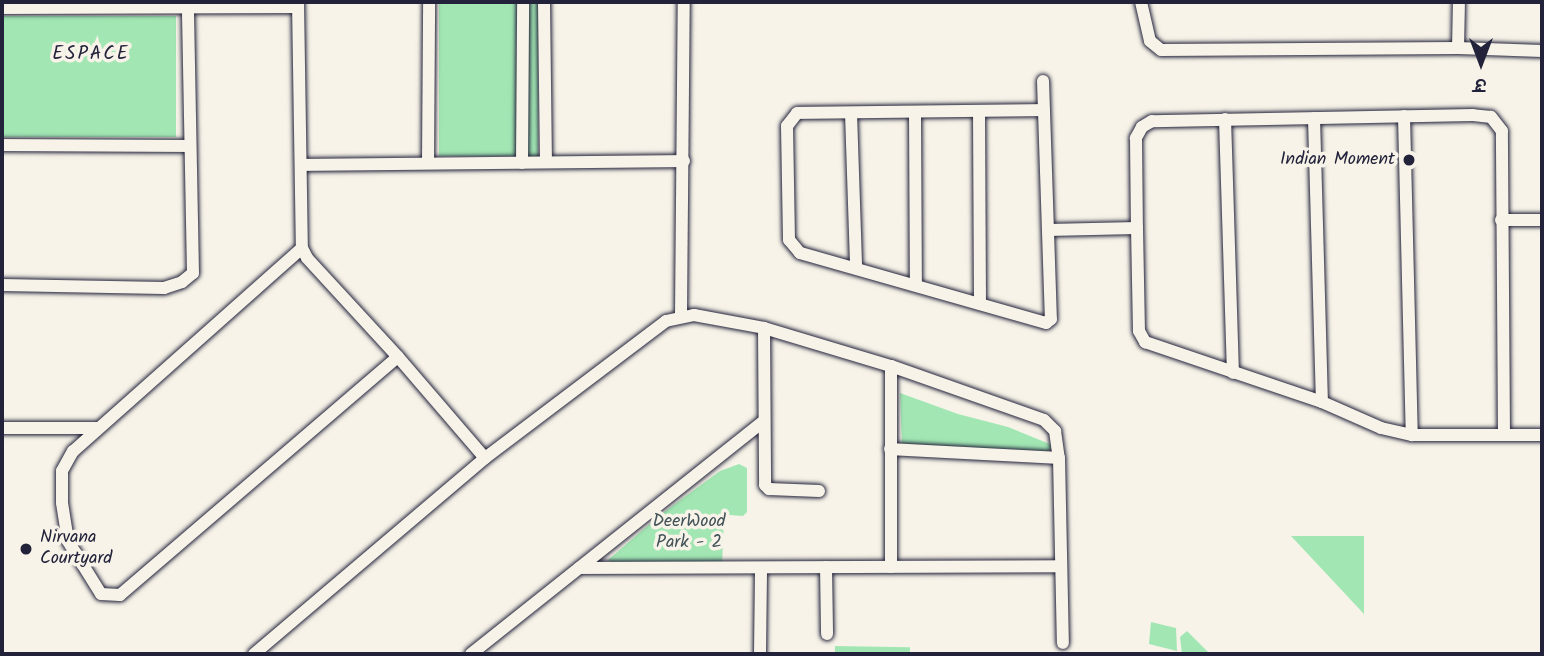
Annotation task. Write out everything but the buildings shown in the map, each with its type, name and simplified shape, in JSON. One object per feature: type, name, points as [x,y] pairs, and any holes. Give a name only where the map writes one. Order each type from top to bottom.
[{"type":"street","points":[[428,163],[429,2]]},
{"type":"street","points":[[522,163],[523,2]]},
{"type":"street","points":[[544,2],[546,162]]},
{"type":"street","points":[[681,315],[684,2]]},
{"type":"street","points":[[1140,2],[1150,41],[1161,50],[1458,48],[1542,51]]},
{"type":"street","points":[[1458,48],[1459,2]]},
{"type":"street","points":[[2,8],[298,4],[302,248],[307,258],[398,357],[485,458]]},
{"type":"street","points":[[2,285],[163,288],[182,282],[193,273],[188,146],[188,7]]},
{"type":"street","points":[[1043,81],[1044,110],[1051,319],[1039,323],[856,267],[800,253],[789,240],[787,126],[797,113],[1044,110]]},
{"type":"street","points":[[979,111],[979,304]]},
{"type":"street","points":[[915,112],[916,285]]},
{"type":"street","points":[[851,113],[856,267]]},
{"type":"street","points":[[1404,116],[1412,435]]},
{"type":"street","points":[[1504,434],[1502,131],[1491,117],[1152,121],[1142,127],[1136,138],[1137,228],[1139,331],[1145,342],[1322,402],[1381,428],[1412,435],[1542,435]]},
{"type":"street","points":[[1314,118],[1322,402]]},
{"type":"street","points":[[1225,119],[1233,373]]},
{"type":"street","points":[[2,145],[188,146]]},
{"type":"street","points":[[300,165],[684,161]]},
{"type":"street","points":[[1502,220],[1542,220]]},
{"type":"street","points":[[1048,230],[1137,228]]},
{"type":"street","points":[[302,248],[73,451],[62,471],[62,503],[68,541],[102,594],[120,595],[398,357]]},
{"type":"street","points":[[260,653],[485,458],[666,321],[681,315],[694,314],[764,328],[891,366],[1044,419],[1055,431],[1059,458],[1063,643]]},
{"type":"street","points":[[764,328],[765,485],[769,488],[819,491]]},
{"type":"street","points":[[891,366],[891,567]]},
{"type":"street","points":[[471,654],[763,422]]},
{"type":"street","points":[[2,428],[98,428]]},
{"type":"street","points":[[890,449],[1059,458]]},
{"type":"street","points":[[579,568],[1061,566]]},
{"type":"street","points":[[826,567],[827,634]]},
{"type":"street","points":[[761,568],[761,654]]},
{"type":"green space","points":[[439,2],[538,2],[538,156],[439,156]]},
{"type":"green space","points":[[2,16],[176,16],[176,137],[2,137]]},
{"type":"green space","points":[[900,393],[958,414],[1008,427],[1052,445],[1046,454],[902,446]]},
{"type":"green space","name":"DeerWood Park - 2","points":[[739,464],[747,468],[747,512],[743,516],[729,515],[724,520],[722,565],[615,566],[608,560],[660,515],[720,471]]},
{"type":"green space","points":[[1291,536],[1364,536],[1364,614]]},
{"type":"green space","points":[[1151,622],[1176,628],[1177,651],[1149,644]]},
{"type":"green space","points":[[1187,631],[1209,653],[1182,654],[1180,637]]},
{"type":"green space","points":[[835,646],[910,647],[910,654],[835,654]]},
{"type":"place","name":"Indian Moment","points":[[1409,160]]},
{"type":"place","name":"Nirvana Courtyard","points":[[26,549]]},
{"type":"district","name":"ESPACE","points":[[91,55]]}]
